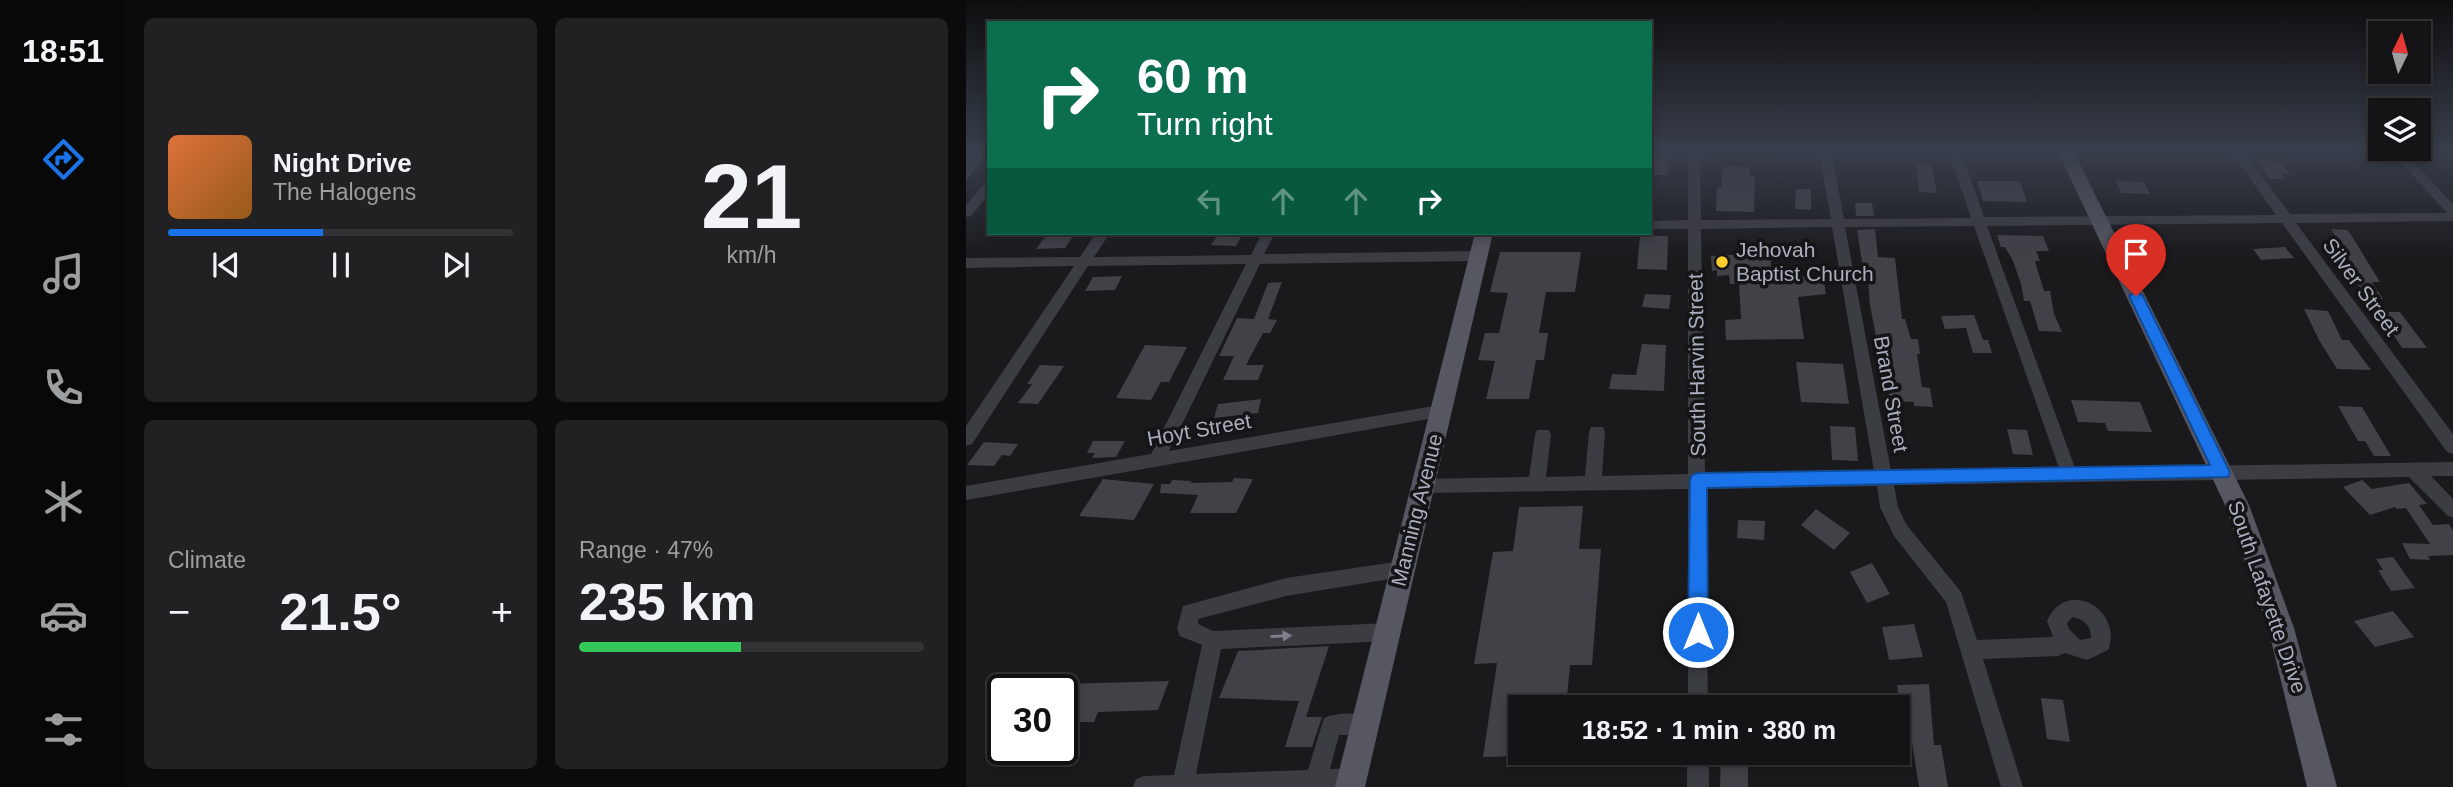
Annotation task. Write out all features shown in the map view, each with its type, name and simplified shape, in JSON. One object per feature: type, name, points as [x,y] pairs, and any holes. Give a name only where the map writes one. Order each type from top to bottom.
[{"type":"main road","name":"South Lafayette Drive","points":[[2083,187],[2221,472],[2251,541],[2281,628],[2322,787]]},
{"type":"main road","name":"Manning Avenue","points":[[1351,783],[1483,235]]},
{"type":"street","name":"South Harvin Street","points":[[1695,187],[1698,695]]},
{"type":"street","name":"Brand Street","points":[[1832,187],[1883,477],[1894,518],[1954,598],[2012,787]]},
{"type":"street","points":[[1967,187],[2069,474]]},
{"type":"street","name":"Silver Street","points":[[2262,187],[2453,447]]},
{"type":"street","points":[[2429,187],[2453,214]]},
{"type":"street","points":[[966,213],[987,188]]},
{"type":"street","points":[[1652,225],[2285,219],[2453,214]]},
{"type":"street","points":[[966,439],[1102,235]]},
{"type":"street","points":[[1156,461],[1267,235]]},
{"type":"street","points":[[966,263],[1478,256]]},
{"type":"street","name":"Hoyt Street","points":[[966,494],[1440,411]]},
{"type":"street","points":[[1593,483],[1597,432]]},
{"type":"street","points":[[1537,484],[1543,435]]},
{"type":"street","points":[[2412,469],[2453,510]]},
{"type":"street","points":[[1422,486],[2453,469]]},
{"type":"street","points":[[1388,632],[1213,640],[1187,629],[1190,612],[1286,587],[1402,569]]},
{"type":"street","points":[[1182,785],[1213,640]]},
{"type":"street","points":[[1972,650],[2058,646],[2064,640]]},
{"type":"street","points":[[1316,780],[1331,725],[1365,725]]},
{"type":"street","points":[[1698,765],[1698,787]]},
{"type":"street","points":[[1144,787],[1316,780],[1351,783]]},
{"type":"building","points":[[1717,187],[1755,187],[1754,212],[1716,211]]},
{"type":"building","points":[[1918,187],[1936,187],[1937,193],[1919,192]]},
{"type":"building","points":[[1979,187],[2022,187],[2027,202],[1983,201]]},
{"type":"building","points":[[2118,187],[2146,187],[2150,194],[2121,193]]},
{"type":"building","points":[[1796,189],[1811,189],[1811,210],[1795,209]]},
{"type":"building","points":[[1855,203],[1872,203],[1874,216],[1856,216]]},
{"type":"building","points":[[1875,229],[1878,257],[1895,258],[1902,319],[1905,319],[1911,339],[1918,339],[1920,354],[1917,354],[1922,387],[1930,388],[1933,407],[1914,406],[1914,402],[1889,401],[1887,373],[1883,373],[1870,305],[1867,268],[1863,268],[1857,230]]},
{"type":"building","points":[[2331,229],[2348,230],[2380,282],[2372,282],[2383,299],[2367,299],[2336,251],[2345,251]]},
{"type":"building","points":[[1218,235],[1242,235],[1236,246],[1211,245]]},
{"type":"building","points":[[1997,235],[2043,236],[2049,251],[2036,251],[2040,261],[2035,261],[2044,291],[2050,291],[2054,314],[2062,332],[2039,331],[2030,301],[2024,301],[2013,261],[2005,247],[2001,247]]},
{"type":"building","points":[[1073,236],[1065,248],[1036,249],[1045,237]]},
{"type":"building","points":[[1640,236],[1668,236],[1667,270],[1637,269]]},
{"type":"building","points":[[2285,247],[2294,258],[2261,260],[2253,249]]},
{"type":"building","points":[[1500,252],[1581,252],[1575,292],[1546,292],[1539,333],[1548,333],[1544,360],[1536,360],[1529,399],[1486,399],[1495,361],[1478,360],[1485,333],[1499,333],[1508,293],[1490,292]]},
{"type":"building","points":[[1770,253],[1772,277],[1823,276],[1826,294],[1798,297],[1804,339],[1726,340],[1725,320],[1741,319],[1739,284],[1730,284],[1729,275],[1717,276],[1717,270],[1712,271],[1711,256]]},
{"type":"building","points":[[1122,276],[1115,290],[1085,291],[1093,277]]},
{"type":"building","points":[[1282,282],[1268,319],[1277,320],[1270,333],[1263,333],[1246,365],[1264,365],[1258,380],[1223,380],[1234,356],[1219,356],[1237,318],[1254,319],[1268,283]]},
{"type":"building","points":[[1645,294],[1671,295],[1669,309],[1642,307]]},
{"type":"building","points":[[2304,309],[2328,311],[2342,340],[2349,340],[2371,370],[2337,369]]},
{"type":"building","points":[[2379,312],[2400,312],[2427,348],[2402,348]]},
{"type":"building","points":[[1974,315],[1983,340],[1988,340],[1992,353],[1973,353],[1966,328],[1945,329],[1941,316]]},
{"type":"building","points":[[1642,344],[1666,345],[1664,391],[1609,389],[1612,374],[1636,375]]},
{"type":"building","points":[[1145,345],[1187,347],[1169,382],[1161,382],[1151,400],[1116,398]]},
{"type":"building","points":[[1796,362],[1843,364],[1849,404],[1801,402]]},
{"type":"building","points":[[1040,365],[1064,366],[1038,404],[1018,403],[1032,384],[1027,384]]},
{"type":"building","points":[[1261,399],[1258,413],[1214,418],[1218,404]]},
{"type":"building","points":[[2071,400],[2140,402],[2152,432],[2108,431],[2105,423],[2078,422]]},
{"type":"building","points":[[2338,406],[2362,407],[2391,456],[2374,456],[2365,441],[2358,441]]},
{"type":"building","points":[[1830,426],[1855,427],[1858,461],[1832,460]]},
{"type":"building","points":[[2007,429],[2027,430],[2033,455],[2013,454]]},
{"type":"building","points":[[1093,441],[1125,441],[1116,457],[1092,458],[1095,453],[1087,453]]},
{"type":"building","points":[[984,442],[1018,444],[1010,456],[1002,455],[994,466],[967,465]]},
{"type":"building","points":[[1234,478],[1253,479],[1236,513],[1190,513],[1198,495],[1160,493],[1161,484],[1170,484],[1172,480],[1192,481],[1190,483],[1232,482]]},
{"type":"building","points":[[1103,479],[1154,484],[1134,520],[1079,516]]},
{"type":"building","points":[[2362,480],[2372,489],[2409,483],[2427,504],[2419,505],[2433,525],[2449,524],[2453,531],[2453,555],[2428,556],[2430,560],[2410,559],[2402,543],[2430,544],[2406,508],[2395,507],[2370,515],[2343,487]]},
{"type":"building","points":[[1583,506],[1579,549],[1601,549],[1592,665],[1570,665],[1567,695],[1508,695],[1508,756],[1483,757],[1497,663],[1474,664],[1493,552],[1513,551],[1519,507]]},
{"type":"building","points":[[1816,509],[1850,533],[1834,550],[1801,525]]},
{"type":"building","points":[[1738,520],[1765,521],[1764,540],[1737,538]]},
{"type":"building","points":[[2393,557],[2415,588],[2391,591],[2378,570],[2383,570],[2376,559]]},
{"type":"building","points":[[1872,563],[1890,594],[1867,603],[1850,572]]},
{"type":"building","points":[[2393,611],[2414,637],[2375,647],[2354,621]]},
{"type":"building","points":[[1914,624],[1923,657],[1889,660],[1882,627]]},
{"type":"building","points":[[1329,646],[1306,717],[1322,717],[1312,747],[1285,747],[1299,701],[1219,698],[1238,651]]},
{"type":"building","points":[[1169,681],[1158,710],[1098,712],[1094,722],[1078,722],[1078,684]]},
{"type":"building","points":[[1929,684],[1934,745],[1941,745],[1948,787],[1919,787],[1910,730],[1910,695],[1899,695],[1897,685]]},
{"type":"building","points":[[2041,698],[2063,700],[2070,742],[2047,739]]},
{"type":"building","points":[[1721,765],[1748,765],[1748,787],[1720,787]]},
{"type":"place","name":"Jehovah Baptist Church","points":[[1722,262]]},
{"type":"route","points":[[1698,632],[1698,480],[2221,472],[2136,296]]}]
